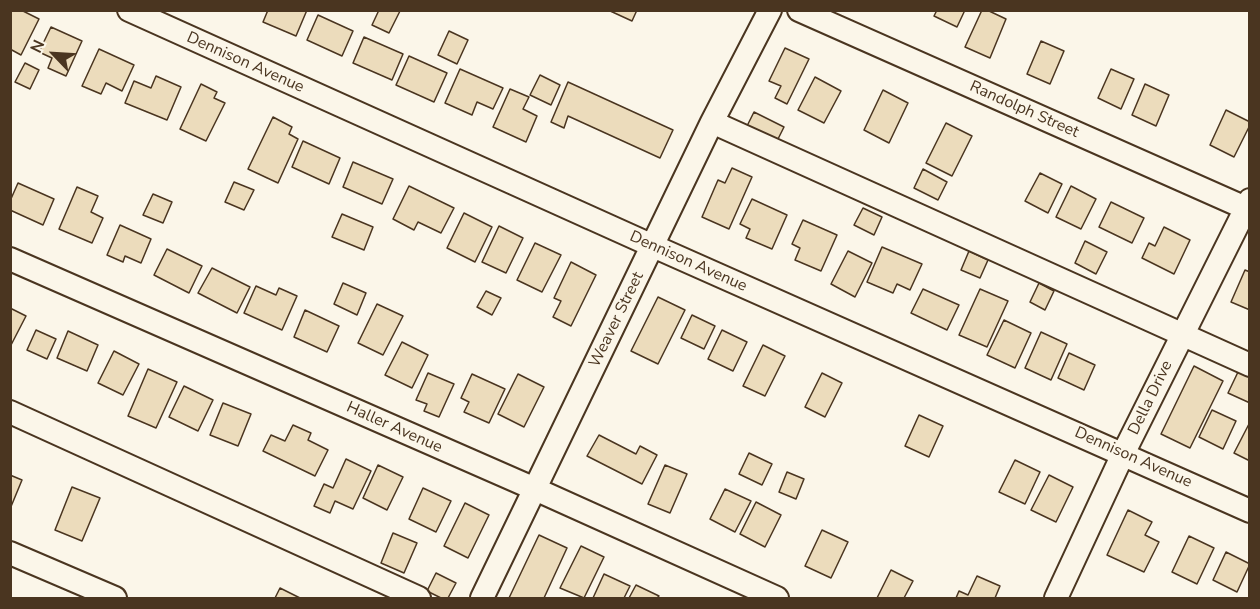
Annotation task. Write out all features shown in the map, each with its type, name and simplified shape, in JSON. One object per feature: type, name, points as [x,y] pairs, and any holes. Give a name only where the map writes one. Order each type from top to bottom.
[{"type":"street","name":"Dennison Avenue","points":[[129,10],[1250,511]]},
{"type":"street","name":"Weaver Street","points":[[482,598],[712,123],[770,10]]},
{"type":"street","name":"Randolph Street","points":[[799,10],[1248,206]]},
{"type":"street","points":[[712,123],[1250,365]]},
{"type":"street","name":"Della Drive","points":[[1056,598],[1182,335],[1248,206]]},
{"type":"street","name":"Haller Avenue","points":[[10,259],[535,489],[777,598]]},
{"type":"street","points":[[10,412],[419,598]]},
{"type":"street","points":[[10,553],[115,598]]},
{"type":"building","points":[[12,10],[21,10],[39,19],[21,55],[10,49]]},
{"type":"building","points":[[268,10],[307,10],[296,36],[263,22]]},
{"type":"building","points":[[379,10],[400,11],[389,33],[372,25]]},
{"type":"building","points":[[608,10],[637,10],[632,21]]},
{"type":"building","points":[[937,10],[965,10],[957,27],[934,16]]},
{"type":"building","points":[[982,10],[1006,19],[990,58],[965,47]]},
{"type":"building","points":[[318,15],[353,31],[342,56],[307,40]]},
{"type":"building","points":[[51,27],[82,41],[66,76],[48,68],[52,58],[39,52]]},
{"type":"building","points":[[449,31],[468,40],[457,64],[438,55]]},
{"type":"building","points":[[364,37],[403,54],[392,80],[353,63]]},
{"type":"building","points":[[1041,41],[1064,51],[1050,84],[1027,74]]},
{"type":"building","points":[[785,48],[809,59],[787,104],[775,98],[781,86],[769,81]]},
{"type":"building","points":[[99,49],[134,65],[122,91],[106,83],[101,94],[82,86]]},
{"type":"building","points":[[409,56],[447,73],[434,102],[396,85]]},
{"type":"building","points":[[25,63],[39,70],[30,89],[15,82]]},
{"type":"building","points":[[460,69],[503,88],[493,109],[477,102],[472,115],[445,103]]},
{"type":"building","points":[[1111,69],[1134,79],[1121,109],[1098,98]]},
{"type":"building","points":[[540,75],[560,85],[551,105],[530,95]]},
{"type":"building","points":[[156,76],[181,87],[167,120],[125,103],[134,81],[151,88]]},
{"type":"building","points":[[815,77],[841,91],[824,123],[798,110]]},
{"type":"building","points":[[568,82],[673,130],[660,158],[568,116],[564,128],[551,122]]},
{"type":"building","points":[[201,84],[217,92],[214,98],[225,103],[206,141],[180,129]]},
{"type":"building","points":[[1145,84],[1169,95],[1156,126],[1132,115]]},
{"type":"building","points":[[510,89],[529,97],[523,109],[537,116],[526,142],[493,127]]},
{"type":"building","points":[[883,90],[908,103],[889,143],[864,130]]},
{"type":"building","points":[[1226,110],[1250,122],[1234,157],[1210,145]]},
{"type":"building","points":[[754,112],[784,127],[776,143],[746,128]]},
{"type":"building","points":[[273,117],[292,127],[289,134],[298,139],[278,183],[248,169]]},
{"type":"building","points":[[946,123],[972,136],[952,176],[926,163]]},
{"type":"building","points":[[303,141],[340,158],[329,184],[292,167]]},
{"type":"building","points":[[353,162],[393,179],[382,204],[343,187]]},
{"type":"building","points":[[732,168],[752,177],[729,229],[702,217],[718,180],[725,183]]},
{"type":"building","points":[[923,169],[947,182],[938,200],[914,188]]},
{"type":"building","points":[[1040,173],[1062,184],[1048,213],[1025,201]]},
{"type":"building","points":[[234,182],[254,190],[244,210],[225,202]]},
{"type":"building","points":[[18,183],[54,199],[43,225],[10,210],[10,201]]},
{"type":"building","points":[[409,186],[454,208],[441,233],[418,222],[414,230],[393,219]]},
{"type":"building","points":[[1071,186],[1096,199],[1081,229],[1056,217]]},
{"type":"building","points":[[77,187],[98,196],[91,212],[103,218],[92,243],[59,229]]},
{"type":"building","points":[[153,194],[172,202],[163,223],[143,215]]},
{"type":"building","points":[[752,199],[787,215],[772,249],[746,238],[750,229],[740,224]]},
{"type":"building","points":[[1111,202],[1144,218],[1132,243],[1099,227]]},
{"type":"building","points":[[863,208],[882,217],[874,235],[854,225]]},
{"type":"building","points":[[464,213],[492,227],[475,262],[447,248]]},
{"type":"building","points":[[342,214],[373,227],[364,250],[332,237]]},
{"type":"building","points":[[803,220],[837,235],[821,271],[795,260],[800,248],[792,244]]},
{"type":"building","points":[[120,225],[151,239],[141,263],[125,256],[123,262],[107,255]]},
{"type":"building","points":[[499,226],[523,238],[506,273],[482,262]]},
{"type":"building","points":[[1164,227],[1190,240],[1174,274],[1142,258],[1149,243],[1155,246]]},
{"type":"building","points":[[1085,241],[1107,252],[1096,274],[1075,263]]},
{"type":"building","points":[[535,243],[561,255],[542,292],[517,280]]},
{"type":"building","points":[[882,247],[922,264],[910,290],[897,284],[893,293],[867,282]]},
{"type":"building","points":[[167,249],[202,266],[189,293],[154,275]]},
{"type":"building","points":[[848,251],[872,263],[855,297],[831,284]]},
{"type":"building","points":[[969,251],[988,260],[980,278],[961,270]]},
{"type":"building","points":[[571,262],[596,275],[571,326],[553,317],[561,301],[554,298]]},
{"type":"building","points":[[212,268],[250,287],[237,313],[198,293]]},
{"type":"building","points":[[1245,270],[1250,272],[1250,310],[1231,302]]},
{"type":"building","points":[[343,283],[366,293],[357,315],[334,304]]},
{"type":"building","points":[[1039,283],[1054,291],[1045,310],[1030,302]]},
{"type":"building","points":[[256,286],[276,295],[279,288],[297,296],[282,330],[244,313]]},
{"type":"building","points":[[923,289],[959,305],[947,330],[911,313]]},
{"type":"building","points":[[980,289],[1008,301],[987,347],[959,335]]},
{"type":"building","points":[[486,291],[501,298],[492,315],[477,307]]},
{"type":"building","points":[[658,297],[685,310],[658,364],[631,351]]},
{"type":"building","points":[[377,304],[403,316],[383,355],[358,343]]},
{"type":"building","points":[[10,308],[26,316],[10,347]]},
{"type":"building","points":[[305,310],[339,326],[327,352],[294,337]]},
{"type":"building","points":[[692,315],[715,326],[704,349],[681,338]]},
{"type":"building","points":[[1004,320],[1031,333],[1015,368],[987,355]]},
{"type":"building","points":[[36,330],[56,339],[47,359],[27,350]]},
{"type":"building","points":[[722,330],[747,342],[733,371],[708,359]]},
{"type":"building","points":[[68,331],[98,345],[87,371],[57,358]]},
{"type":"building","points":[[1041,332],[1067,344],[1051,380],[1025,368]]},
{"type":"building","points":[[402,342],[428,355],[412,388],[385,375]]},
{"type":"building","points":[[763,345],[785,356],[765,396],[743,386]]},
{"type":"building","points":[[114,351],[139,364],[123,395],[98,383]]},
{"type":"building","points":[[1069,353],[1095,365],[1084,390],[1058,378]]},
{"type":"building","points":[[1194,366],[1223,381],[1190,448],[1161,434]]},
{"type":"building","points":[[148,369],[177,382],[156,428],[128,416]]},
{"type":"building","points":[[1238,372],[1250,377],[1250,403],[1228,393]]},
{"type":"building","points":[[428,373],[454,384],[439,417],[424,411],[427,404],[416,400]]},
{"type":"building","points":[[822,373],[842,383],[825,417],[805,407]]},
{"type":"building","points":[[472,374],[505,389],[489,423],[464,412],[469,402],[461,398]]},
{"type":"building","points":[[518,374],[544,387],[524,427],[498,414]]},
{"type":"building","points":[[184,386],[213,400],[198,431],[169,417]]},
{"type":"building","points":[[223,403],[251,414],[238,446],[210,435]]},
{"type":"building","points":[[1212,410],[1236,421],[1223,449],[1199,437]]},
{"type":"building","points":[[919,415],[943,426],[929,457],[905,446]]},
{"type":"building","points":[[1250,422],[1250,461],[1234,453]]},
{"type":"building","points":[[293,425],[311,433],[308,440],[328,450],[315,476],[263,451],[271,435],[285,441]]},
{"type":"building","points":[[599,435],[636,454],[640,446],[657,455],[642,484],[587,456]]},
{"type":"building","points":[[749,453],[772,464],[762,485],[739,474]]},
{"type":"building","points":[[346,459],[371,471],[353,509],[335,501],[330,513],[314,506],[324,484],[333,488]]},
{"type":"building","points":[[1015,460],[1040,472],[1025,504],[999,492]]},
{"type":"building","points":[[378,465],[403,477],[387,510],[363,498]]},
{"type":"building","points":[[665,465],[687,474],[670,513],[648,504]]},
{"type":"building","points":[[787,472],[804,479],[796,499],[779,492]]},
{"type":"building","points":[[10,475],[22,480],[10,509]]},
{"type":"building","points":[[1049,475],[1073,487],[1056,522],[1031,510]]},
{"type":"building","points":[[72,487],[100,498],[82,541],[55,530]]},
{"type":"building","points":[[423,488],[451,501],[436,532],[409,519]]},
{"type":"building","points":[[725,489],[751,501],[735,532],[710,519]]},
{"type":"building","points":[[756,502],[781,515],[765,547],[740,534]]},
{"type":"building","points":[[465,503],[489,515],[468,558],[444,546]]},
{"type":"building","points":[[1128,510],[1152,522],[1145,535],[1159,542],[1144,572],[1107,555]]},
{"type":"building","points":[[822,530],[848,542],[831,578],[805,566]]},
{"type":"building","points":[[393,533],[417,543],[404,573],[381,563]]},
{"type":"building","points":[[539,535],[567,548],[544,598],[509,598]]},
{"type":"building","points":[[1189,536],[1214,548],[1197,584],[1172,572]]},
{"type":"building","points":[[581,546],[604,557],[584,598],[560,588]]},
{"type":"building","points":[[1226,552],[1250,564],[1237,592],[1213,580]]},
{"type":"building","points":[[891,570],[913,581],[904,598],[877,598]]},
{"type":"building","points":[[436,573],[456,583],[448,598],[441,598],[427,591]]},
{"type":"building","points":[[604,574],[630,586],[624,598],[593,598]]},
{"type":"building","points":[[977,576],[1000,586],[995,598],[956,598],[959,591],[968,595]]},
{"type":"building","points":[[636,585],[659,596],[657,598],[629,598]]},
{"type":"building","points":[[280,588],[300,598],[275,598]]}]
